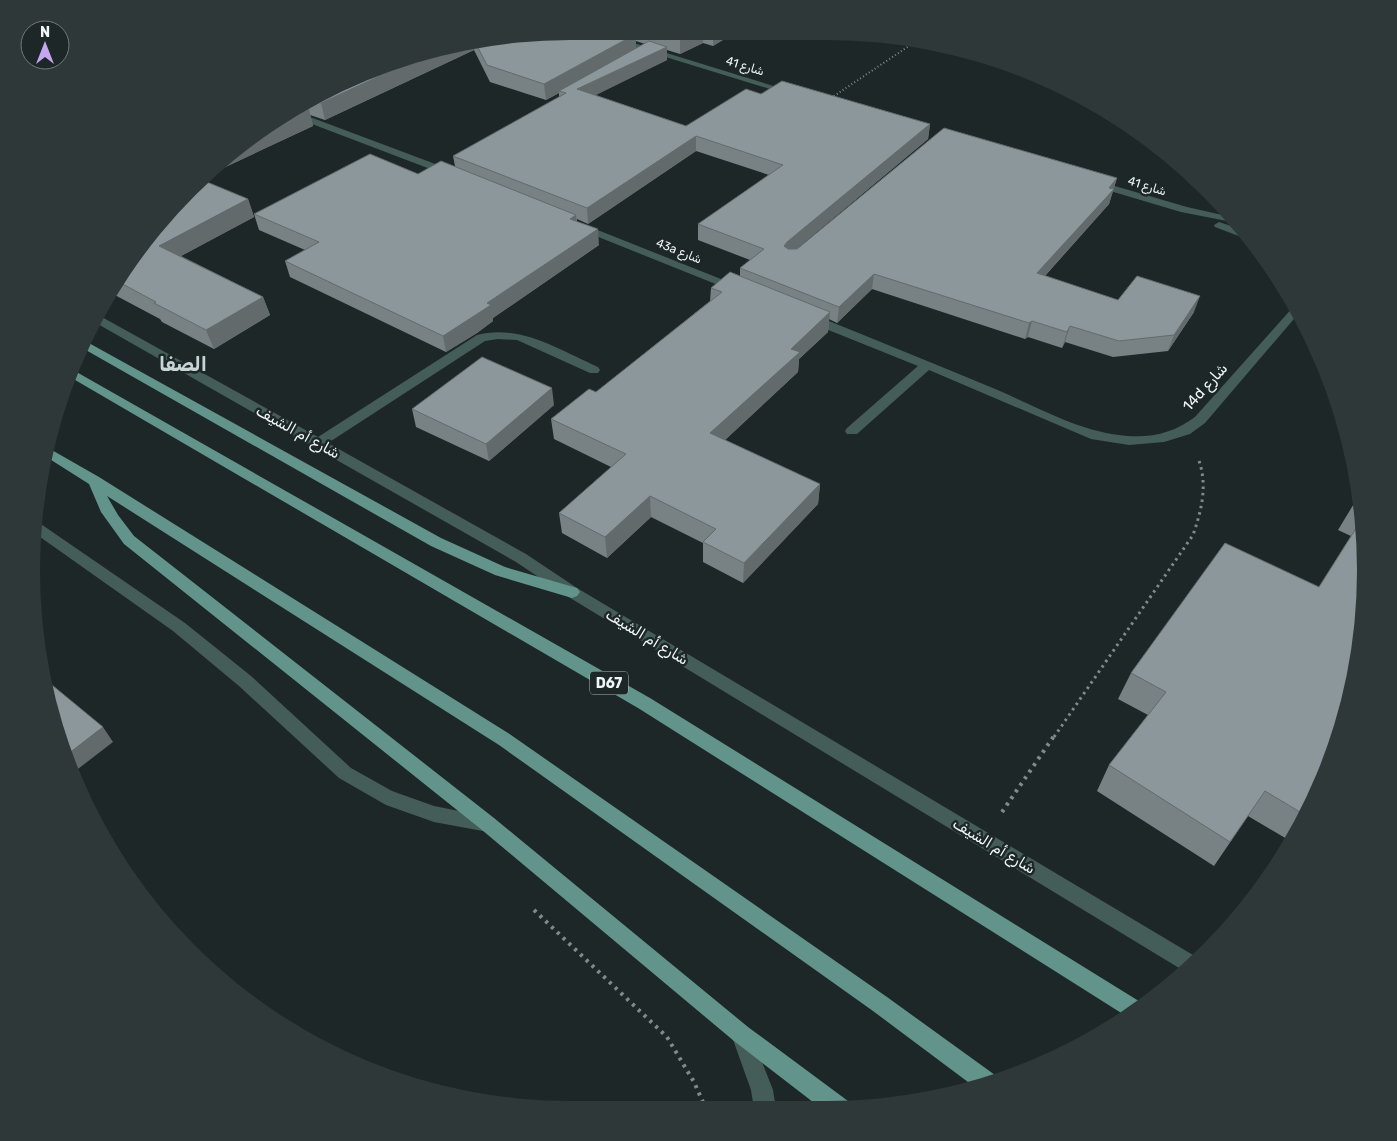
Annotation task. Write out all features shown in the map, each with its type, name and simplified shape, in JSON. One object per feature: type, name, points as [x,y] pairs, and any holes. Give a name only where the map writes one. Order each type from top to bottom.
[{"type":"main road","points":[[90,347],[444,546],[500,571],[572,592]]},
{"type":"main road","name":"D67","points":[[77,376],[644,703],[992,918],[1129,1006]]},
{"type":"main road","points":[[53,455],[505,740],[880,1004],[980,1078]]},
{"type":"main road","points":[[94,480],[101,501],[112,521],[129,540],[488,824],[741,1034],[829,1101]]},
{"type":"street","name":"شارع 41","points":[[609,40],[644,53],[825,103]]},
{"type":"street","points":[[298,115],[441,166],[464,179]]},
{"type":"street","name":"شارع 41","points":[[1081,179],[1185,210],[1223,218]]},
{"type":"street","name":"شارع 41","points":[[1185,210],[1232,229]]},
{"type":"street","name":"43a شارع","points":[[566,220],[751,295]]},
{"type":"street","points":[[797,313],[927,365],[852,431]]},
{"type":"street","name":"14d شارع","points":[[927,365],[1056,422],[1091,435],[1129,441],[1164,438],[1185,431],[1200,420],[1291,315]]},
{"type":"street","name":"شارع أم الشيف","points":[[102,322],[521,558],[572,592],[1185,961]]},
{"type":"street","points":[[318,443],[481,338],[498,335],[519,337],[594,370]]},
{"type":"street","points":[[42,531],[179,627],[245,681],[345,773],[386,797],[434,814],[488,824]]},
{"type":"street","points":[[741,1034],[762,1090],[764,1101]]},
{"type":"path","points":[[825,103],[908,47]]},
{"type":"path","points":[[983,839],[1193,536],[1201,512],[1204,488],[1201,464],[1185,431]]},
{"type":"path","points":[[532,908],[667,1037],[694,1082],[702,1101]]},
{"type":"building","points":[[625,40],[544,84],[487,65],[478,48],[536,41]]},
{"type":"building","points":[[649,41],[667,47],[577,89],[686,126],[746,89],[761,94],[782,81],[930,124],[787,242],[784,246],[788,249],[797,249],[944,128],[1117,178],[1109,188],[1114,189],[1037,273],[1118,300],[1137,276],[1200,296],[1174,335],[1119,341],[1070,326],[1067,332],[1032,321],[1029,323],[874,274],[839,307],[740,268],[764,249],[698,224],[783,165],[696,136],[587,208],[453,156],[566,93],[559,91]]},
{"type":"building","points":[[385,74],[321,103],[367,80]]},
{"type":"building","points":[[370,154],[418,174],[441,161],[576,215],[570,219],[598,229],[487,303],[491,305],[443,336],[285,261],[319,242],[254,214]]},
{"type":"building","points":[[209,183],[248,199],[159,246],[263,297],[206,330],[154,303],[156,302],[124,285],[150,248],[195,195]]},
{"type":"building","points":[[730,272],[830,312],[791,349],[800,352],[710,433],[820,484],[744,563],[703,542],[716,529],[650,496],[605,537],[559,513],[626,454],[551,419],[589,389],[596,392],[722,292],[711,288]]},
{"type":"building","points":[[482,357],[552,388],[486,444],[412,409]]},
{"type":"building","points":[[1355,530],[1356,605],[1347,674],[1329,741],[1317,774],[1299,811],[1265,791],[1230,842],[1109,765],[1166,692],[1131,673],[1225,543],[1319,587]]},
{"type":"building","points":[[53,686],[103,727],[72,751]]},
{"type":"district","name":"الصفا","points":[[183,364]]}]
